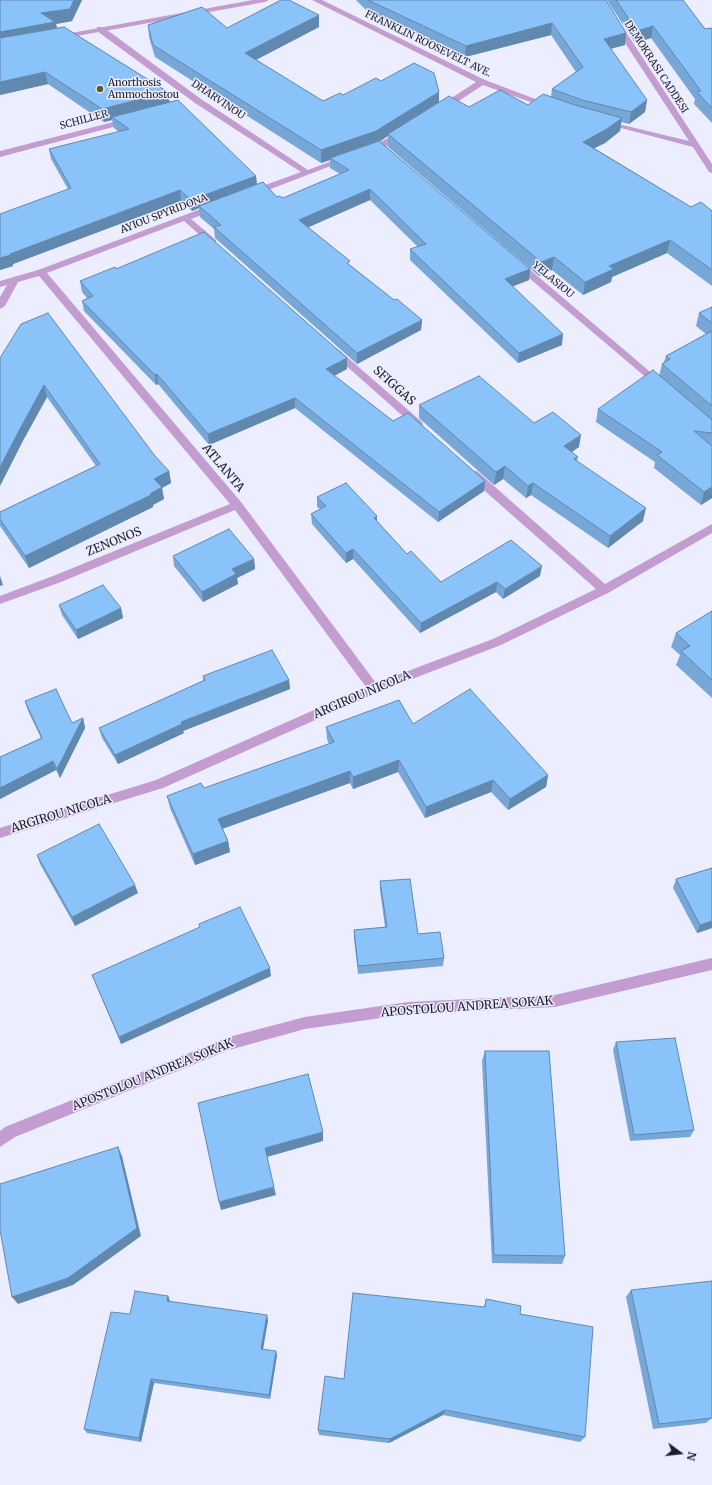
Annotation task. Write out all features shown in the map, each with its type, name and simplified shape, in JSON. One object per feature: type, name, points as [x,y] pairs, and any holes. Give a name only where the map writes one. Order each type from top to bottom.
[{"type":"street","points":[[54,38],[265,0]]},
{"type":"street","name":"FRANKLIN ROOSEVELT AVE.","points":[[316,0],[482,82],[562,110]]},
{"type":"street","name":"DEMOKRASI CADDESI","points":[[601,0],[694,145],[712,170]]},
{"type":"street","name":"DHARVINOU","points":[[100,29],[194,102],[306,172]]},
{"type":"street","points":[[433,114],[482,82]]},
{"type":"street","name":"SCHILLER","points":[[0,154],[137,117]]},
{"type":"street","points":[[600,121],[694,145]]},
{"type":"street","points":[[242,196],[354,156],[383,149],[407,130]]},
{"type":"street","name":"AYIOU SPYRIDONA","points":[[0,284],[41,272],[221,204]]},
{"type":"street","points":[[185,218],[221,249]]},
{"type":"street","name":"YELASIOU","points":[[513,260],[664,388]]},
{"type":"street","name":"ATLANTA","points":[[41,272],[237,505],[374,689]]},
{"type":"street","points":[[0,306],[14,280]]},
{"type":"street","name":"SFIGGAS","points":[[327,344],[427,433]]},
{"type":"street","points":[[468,469],[604,590]]},
{"type":"street","name":"ZENONOS","points":[[0,600],[57,579],[237,505]]},
{"type":"street","name":"ARGIROU NICOLA","points":[[0,833],[159,784],[374,689],[497,642],[604,590],[712,528]]},
{"type":"street","name":"APOSTOLOU ANDREA SOKAK","points":[[0,1140],[10,1132],[229,1044],[305,1023],[408,1008],[555,1001],[712,964]]},
{"type":"building","points":[[0,0],[74,0],[70,9],[41,13],[55,22],[0,32]]},
{"type":"building","points":[[281,0],[289,0],[319,15],[245,53],[323,101],[340,93],[343,95],[376,78],[381,81],[414,63],[434,73],[439,92],[376,131],[321,150],[153,45],[148,25],[202,7],[227,28]]},
{"type":"building","points":[[368,0],[606,0],[626,33],[604,39],[647,100],[631,112],[582,100],[552,89],[583,67],[552,23],[466,46]]},
{"type":"building","points":[[616,0],[683,0],[705,29],[712,28],[712,108],[697,92],[701,91],[653,26],[637,31]]},
{"type":"building","points":[[64,27],[168,92],[102,109],[45,72],[0,82],[0,38]]},
{"type":"building","points":[[500,90],[528,105],[543,94],[575,105],[622,118],[607,129],[583,142],[691,207],[701,202],[712,211],[712,270],[670,240],[609,266],[614,269],[585,282],[554,257],[541,262],[388,134],[449,96],[469,107]]},
{"type":"building","points":[[178,100],[256,176],[191,200],[180,190],[0,258],[0,214],[71,188],[49,149],[129,129],[112,117]]},
{"type":"building","points":[[379,141],[530,269],[505,279],[563,334],[519,353],[410,249],[426,244],[370,189],[299,220],[350,261],[347,263],[394,300],[397,299],[422,320],[357,353],[214,227],[221,225],[199,206],[263,182],[277,197],[279,196],[283,198],[349,170],[330,158]]},
{"type":"building","points":[[204,232],[347,358],[326,369],[393,421],[408,413],[485,481],[439,512],[295,398],[208,434],[157,374],[155,375],[82,301],[93,296],[80,281],[115,267],[116,269]]},
{"type":"building","points":[[712,307],[712,323],[699,313]]},
{"type":"building","points":[[48,313],[155,456],[169,471],[154,479],[162,487],[150,494],[151,495],[25,556],[0,519],[0,512],[100,464],[44,385],[0,467],[0,358],[21,324]]},
{"type":"building","points":[[712,331],[712,406],[662,364],[670,359],[666,356]]},
{"type":"building","points":[[653,370],[712,419],[712,433],[694,431],[712,446],[712,487],[704,492],[657,455],[662,452],[598,409]]},
{"type":"building","points":[[479,376],[534,423],[553,412],[581,435],[564,446],[578,457],[574,459],[646,508],[610,536],[533,483],[528,486],[505,466],[496,472],[419,405]]},
{"type":"building","points":[[346,483],[377,516],[374,518],[407,554],[411,551],[441,582],[511,540],[542,566],[505,589],[497,582],[421,623],[353,549],[346,553],[311,514],[326,506],[317,497]]},
{"type":"building","points":[[229,529],[254,559],[232,569],[236,574],[202,592],[173,556]]},
{"type":"building","points":[[103,585],[121,608],[76,630],[59,605]]},
{"type":"building","points":[[712,611],[712,680],[681,651],[690,646],[676,633]]},
{"type":"building","points":[[272,650],[289,680],[181,722],[182,724],[115,755],[99,728],[205,680],[203,676]]},
{"type":"building","points":[[56,689],[72,723],[83,718],[57,769],[53,761],[0,788],[0,757],[42,738],[25,701]]},
{"type":"building","points":[[470,689],[548,775],[510,799],[493,780],[426,807],[399,760],[353,777],[350,771],[218,819],[228,841],[193,854],[167,796],[201,783],[204,788],[334,742],[326,727],[399,700],[413,724]]},
{"type":"building","points":[[99,824],[135,885],[72,917],[37,855]]},
{"type":"building","points":[[712,868],[712,921],[700,925],[676,879]]},
{"type":"building","points":[[410,879],[418,934],[440,932],[444,958],[358,966],[354,930],[387,927],[380,881]]},
{"type":"building","points":[[240,907],[270,968],[119,1037],[92,975],[200,927],[199,924]]},
{"type":"building","points":[[675,1038],[694,1130],[634,1135],[616,1042]]},
{"type":"building","points":[[485,1051],[549,1051],[565,1256],[494,1255]]},
{"type":"building","points":[[308,1074],[323,1132],[265,1148],[274,1187],[219,1202],[198,1103]]},
{"type":"building","points":[[118,1147],[137,1228],[68,1278],[12,1297],[0,1230],[0,1184]]},
{"type":"building","points":[[712,1281],[712,1418],[659,1424],[631,1290]]},
{"type":"building","points":[[135,1291],[168,1296],[167,1301],[267,1315],[261,1349],[276,1351],[269,1395],[151,1379],[139,1438],[84,1429],[111,1312],[130,1314]]},
{"type":"building","points":[[353,1293],[485,1307],[486,1299],[521,1306],[520,1314],[593,1327],[585,1437],[445,1410],[390,1439],[318,1430],[325,1376],[344,1379]]},
{"type":"place","name":"Anorthosis Ammochostou","points":[[100,89]]}]
